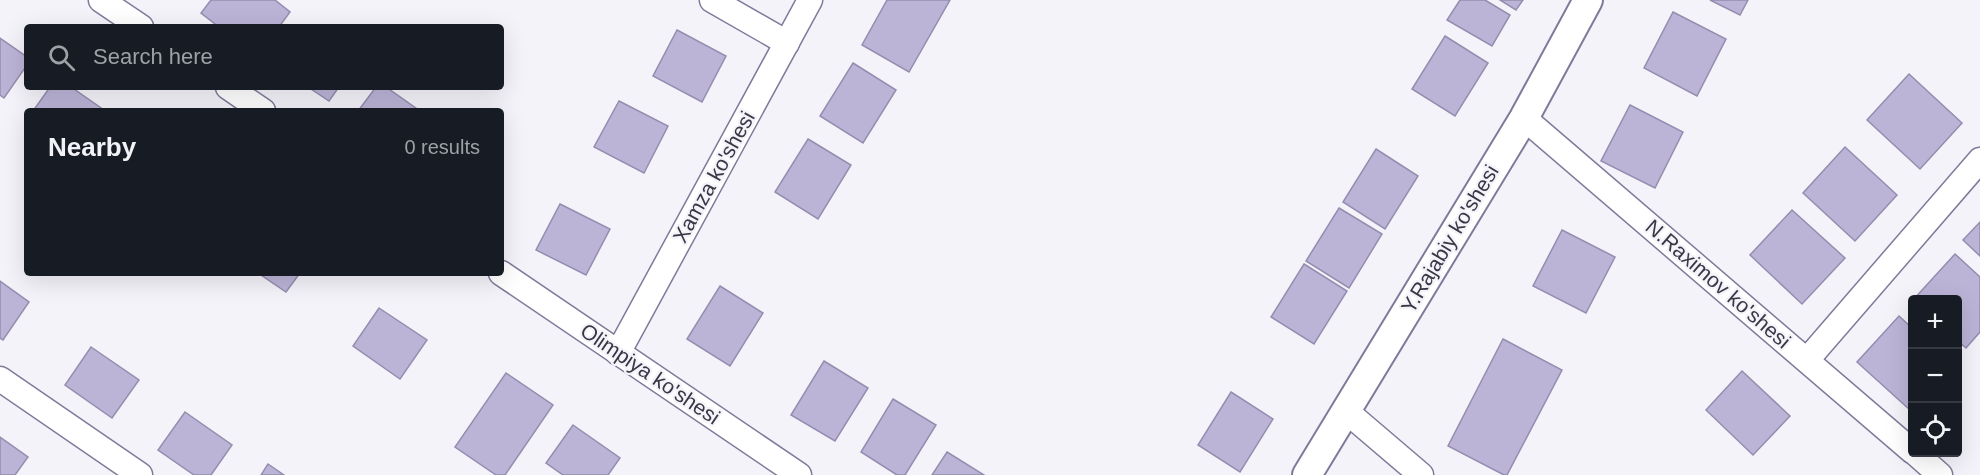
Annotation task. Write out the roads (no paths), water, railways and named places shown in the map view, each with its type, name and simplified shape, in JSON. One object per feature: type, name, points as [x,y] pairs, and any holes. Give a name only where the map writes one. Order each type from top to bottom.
[{"type":"street","points":[[101,0],[137,24]]},
{"type":"street","points":[[712,0],[787,43]]},
{"type":"street","name":"Xamza ko'shesi","points":[[618,353],[810,0]]},
{"type":"street","name":"Y.Rajabiy ko'shesi","points":[[1307,475],[1524,118],[1588,0]]},
{"type":"street","points":[[232,90],[259,108]]},
{"type":"street","name":"N.Raximov ko'shesi","points":[[1524,118],[1908,448]]},
{"type":"street","points":[[1807,360],[1980,160]]},
{"type":"street","name":"Olimpiya ko'shesi","points":[[504,275],[799,475]]},
{"type":"street","points":[[0,379],[140,475]]},
{"type":"street","points":[[1346,411],[1421,475]]},
{"type":"street","name":"N.Raximov ko'shesi","points":[[1919,457],[1940,475]]}]
